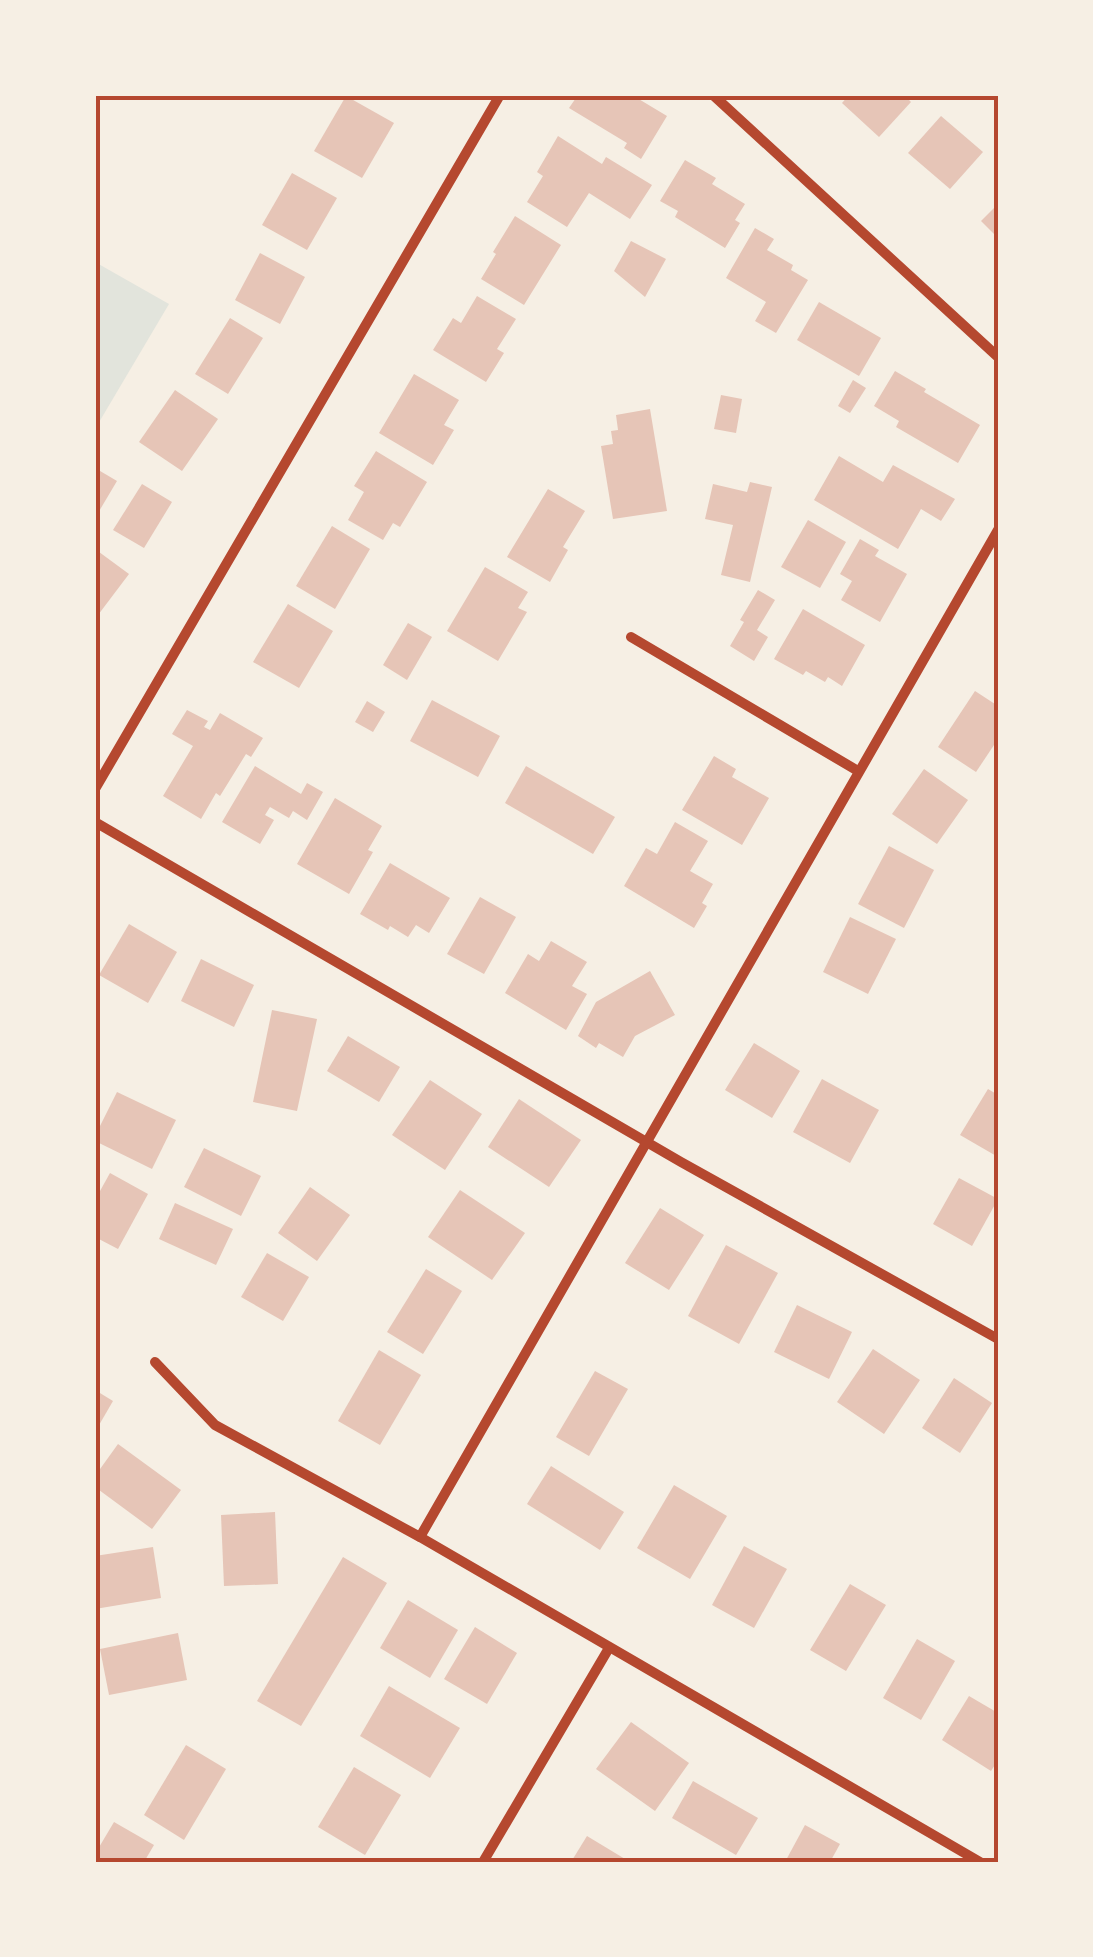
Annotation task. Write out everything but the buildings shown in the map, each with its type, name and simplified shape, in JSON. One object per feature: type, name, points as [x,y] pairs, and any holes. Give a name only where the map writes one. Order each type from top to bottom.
[{"type":"street","points":[[95,789],[500,95]]},
{"type":"street","points":[[714,95],[998,356]]},
{"type":"street","points":[[420,1537],[998,530]]},
{"type":"street","points":[[631,638],[858,771]]},
{"type":"street","points":[[95,822],[646,1142],[998,1339]]},
{"type":"street","points":[[155,1362],[215,1424],[420,1537],[980,1862]]},
{"type":"street","points":[[484,1862],[608,1648]]},
{"type":"shaded area","points":[[95,262],[169,304],[95,429]]}]
